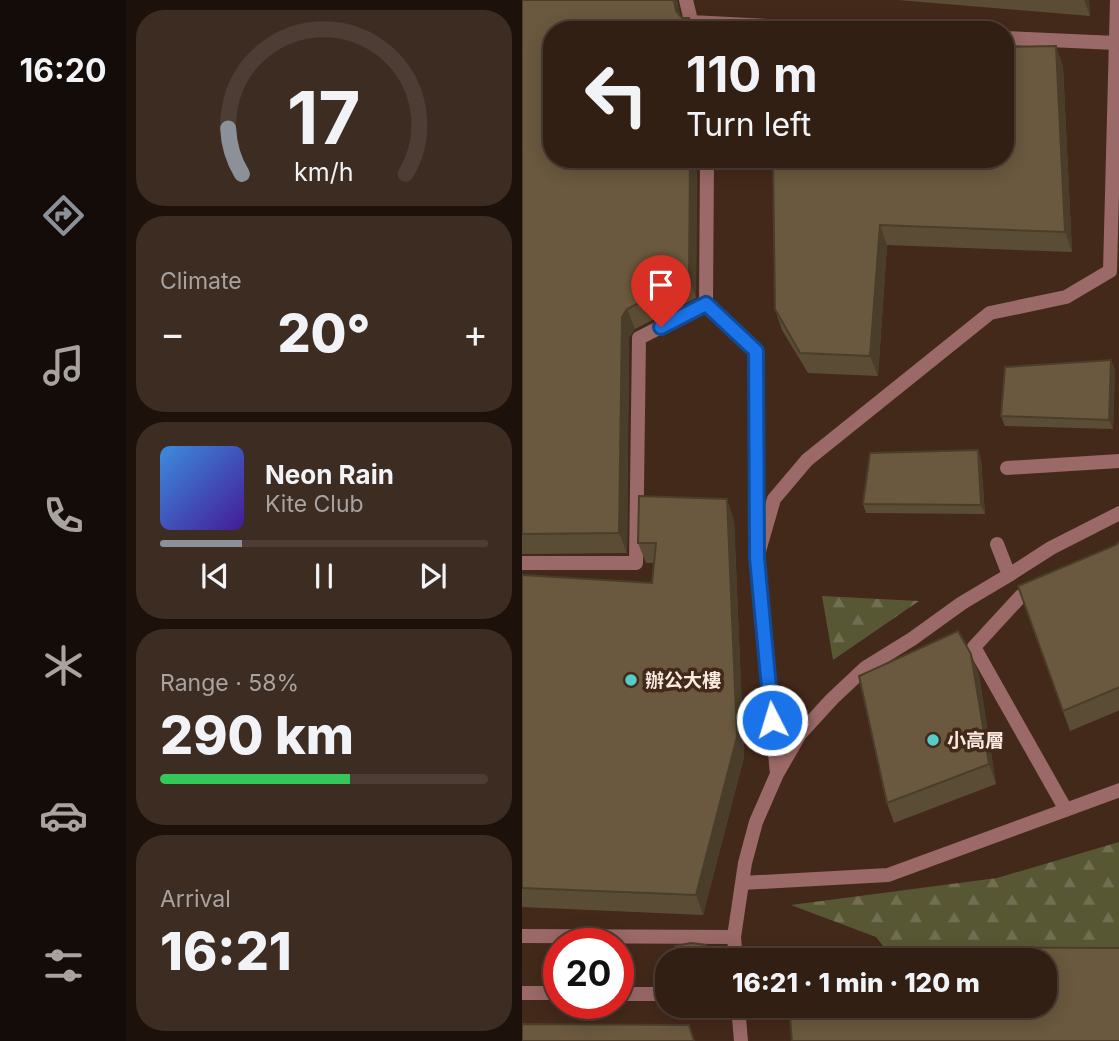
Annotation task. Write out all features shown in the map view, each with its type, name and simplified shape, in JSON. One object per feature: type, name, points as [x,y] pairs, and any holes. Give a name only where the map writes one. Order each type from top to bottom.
[{"type":"lane","points":[[686,0],[691,21]]},
{"type":"lane","points":[[757,558],[774,499],[807,460],[990,313],[1066,298],[1109,271],[1117,0]]},
{"type":"lane","points":[[1014,38],[1116,43]]},
{"type":"lane","points":[[707,168],[706,304],[756,351],[757,558],[777,774]]},
{"type":"lane","points":[[522,563],[636,563],[639,338],[706,304]]},
{"type":"lane","points":[[1007,468],[1119,461]]},
{"type":"lane","points":[[735,948],[734,937],[745,863],[756,822],[777,774],[800,734],[865,668],[1051,548],[1119,513]]},
{"type":"lane","points":[[997,544],[1009,575]]},
{"type":"lane","points":[[1046,586],[1021,596],[974,647],[1066,810]]},
{"type":"lane","points":[[742,883],[888,875],[1119,790]]},
{"type":"lane","points":[[522,936],[734,937]]},
{"type":"lane","points":[[522,993],[543,993]]},
{"type":"lane","points":[[634,994],[655,994]]},
{"type":"lane","points":[[739,1018],[741,1041]]},
{"type":"green space","points":[[822,596],[919,601],[833,660]]},
{"type":"green space","points":[[1119,842],[1119,968],[1057,962],[1057,948],[885,948],[876,937],[791,905],[997,878]]},
{"type":"building","points":[[522,0],[674,0],[676,11],[682,18],[689,18],[690,21],[543,21],[543,168],[690,168],[689,278],[627,309],[622,317],[619,533],[522,534]]},
{"type":"building","points":[[1056,46],[1065,232],[880,225],[870,356],[800,353],[775,309],[773,168],[1014,168],[1014,47]]},
{"type":"building","points":[[1111,360],[1109,420],[1001,416],[1005,367]]},
{"type":"building","points":[[978,450],[981,505],[863,504],[870,453]]},
{"type":"building","name":"辦公大樓","points":[[639,496],[727,499],[737,737],[696,895],[522,888],[522,575],[652,583],[656,543],[638,543]]},
{"type":"building","points":[[1120,541],[1120,687],[1063,711],[1018,586]]},
{"type":"building","name":"小高層","points":[[958,631],[971,654],[989,764],[887,803],[859,676]]},
{"type":"building","points":[[691,943],[706,945],[708,948],[674,948]]},
{"type":"building","points":[[893,947],[1120,948],[1120,1041],[792,1041],[790,1018],[1057,1018],[1057,948]]},
{"type":"building","points":[[522,1024],[689,1025],[694,1041],[522,1041]]},
{"type":"place","name":"辦公大樓","points":[[631,680]]},
{"type":"place","name":"小高層","points":[[933,740]]},
{"type":"route","points":[[661,327],[706,304],[756,351],[757,558],[772,720]]}]
